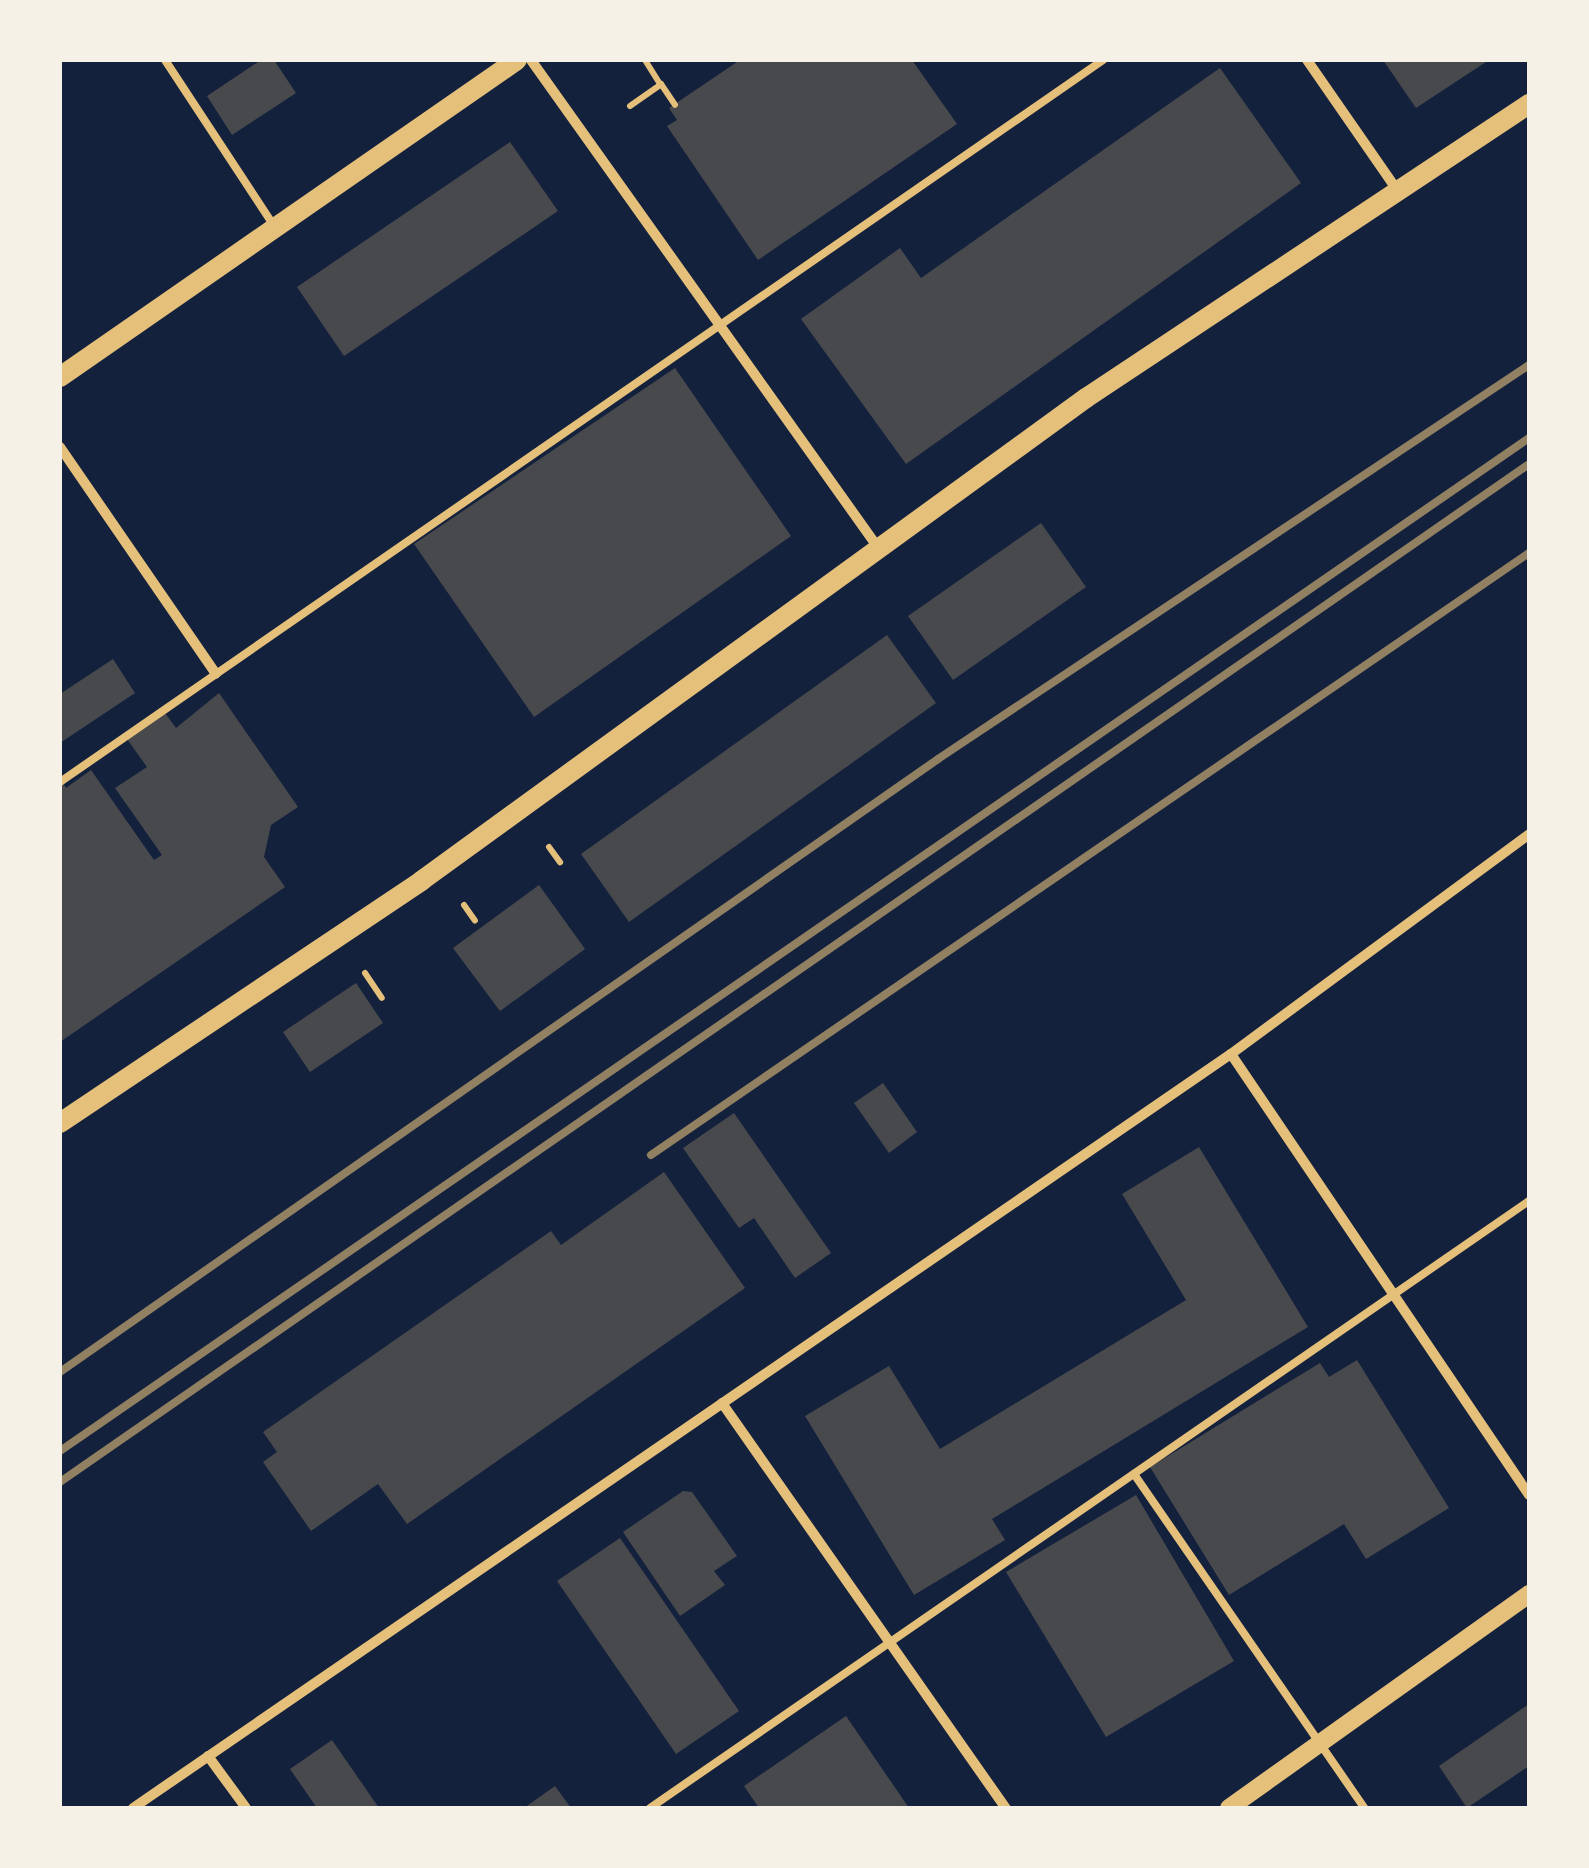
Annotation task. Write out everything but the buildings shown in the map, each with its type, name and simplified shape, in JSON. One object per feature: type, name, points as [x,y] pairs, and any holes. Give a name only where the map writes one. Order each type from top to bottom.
[{"type":"main road","points":[[60,377],[517,60]]},
{"type":"main road","points":[[60,1123],[421,881],[1086,398],[1400,194],[1529,104]]},
{"type":"street","points":[[531,60],[723,325],[879,550]]},
{"type":"street","points":[[1307,60],[1400,194]]},
{"type":"street","points":[[60,447],[216,674]]},
{"type":"street","points":[[133,1808],[1231,1054],[1529,834]]},
{"type":"street","points":[[1231,1054],[1529,1495]]},
{"type":"street","points":[[722,1403],[1006,1808]]},
{"type":"street","points":[[1229,1808],[1529,1594]]},
{"type":"street","points":[[208,1756],[246,1808]]},
{"type":"lane","points":[[166,60],[276,230]]},
{"type":"lane","points":[[60,782],[1103,60]]},
{"type":"lane","points":[[650,1808],[1529,1201]]},
{"type":"lane","points":[[1134,1474],[1364,1808]]},
{"type":"path","points":[[644,60],[675,105]]},
{"type":"path","points":[[630,106],[661,84]]},
{"type":"path","points":[[549,847],[560,862]]},
{"type":"path","points":[[464,904],[475,921]]},
{"type":"path","points":[[365,973],[382,998]]},
{"type":"railway","points":[[60,1372],[938,759],[1529,365]]},
{"type":"railway","points":[[60,1451],[1529,438]]},
{"type":"railway","points":[[60,1482],[1529,464]]},
{"type":"railway","points":[[651,1155],[1529,553]]}]
